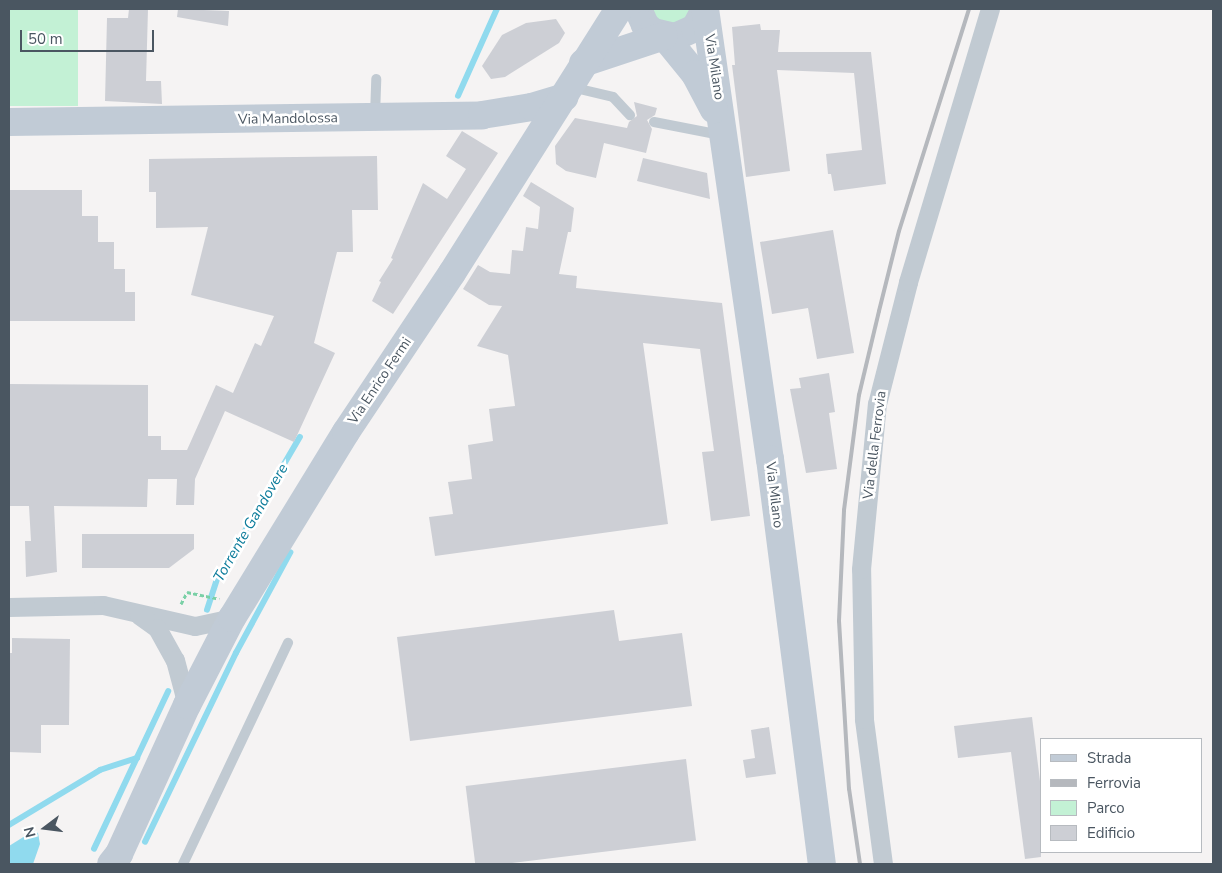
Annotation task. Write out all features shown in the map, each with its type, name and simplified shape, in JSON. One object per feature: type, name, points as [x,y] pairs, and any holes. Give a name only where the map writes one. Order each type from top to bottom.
[{"type":"main road","name":"Via Enrico Fermi","points":[[116,861],[187,705],[226,609],[346,432],[567,92],[583,62],[619,9]]},
{"type":"main road","name":"Via Milano","points":[[638,9],[645,24],[664,36],[695,74],[723,131]]},
{"type":"main road","points":[[583,62],[664,36],[686,34],[695,28],[705,9]]},
{"type":"main road","name":"Via Milano","points":[[705,9],[822,864]]},
{"type":"main road","name":"Via Mandolossa","points":[[9,122],[385,117],[502,113],[567,92]]},
{"type":"street","name":"Via della Ferrovia","points":[[883,864],[864,719],[861,569],[877,404],[908,282],[990,9]]},
{"type":"street","points":[[9,607],[103,605],[195,626],[226,609]]},
{"type":"street","points":[[134,611],[157,628],[175,660],[187,705]]},
{"type":"lane","points":[[376,79],[385,117]]},
{"type":"lane","points":[[567,92],[613,97],[630,115]]},
{"type":"lane","points":[[654,122],[723,131]]},
{"type":"lane","points":[[183,864],[288,643]]},
{"type":"path","points":[[187,592],[206,596],[226,609]]},
{"type":"green space","points":[[9,9],[78,9],[78,106],[9,106]]},
{"type":"green space","points":[[650,9],[693,9],[689,17],[675,25],[660,22]]},
{"type":"water","points":[[33,831],[38,833],[40,844],[33,864],[9,864],[9,846]]},
{"type":"building","points":[[129,9],[148,9],[146,81],[161,81],[162,104],[105,101],[107,18],[128,18]]},
{"type":"building","points":[[178,9],[229,11],[228,26],[177,17]]},
{"type":"building","points":[[556,19],[565,33],[559,43],[505,77],[491,79],[482,66],[502,35],[526,23]]},
{"type":"building","points":[[760,24],[761,30],[780,30],[778,52],[871,52],[886,184],[834,191],[831,174],[828,174],[826,154],[862,150],[854,73],[777,70],[790,171],[746,177],[732,65],[735,65],[732,27]]},
{"type":"building","points":[[634,102],[657,108],[655,115],[647,120],[652,129],[646,153],[604,143],[596,178],[566,171],[556,164],[555,146],[575,118],[627,128],[629,122],[637,116]]},
{"type":"building","points":[[462,131],[498,153],[393,314],[372,301],[381,282],[379,281],[393,259],[391,258],[423,183],[447,199],[466,169],[446,156]]},
{"type":"building","points":[[377,156],[378,210],[352,210],[353,252],[337,252],[314,343],[335,353],[294,442],[225,411],[195,479],[194,505],[176,505],[177,479],[148,479],[147,507],[54,506],[57,572],[26,577],[25,541],[31,541],[29,506],[9,506],[9,384],[148,385],[148,436],[161,436],[161,450],[187,450],[216,385],[233,393],[255,343],[261,346],[274,316],[191,295],[208,227],[156,228],[156,192],[149,192],[149,159]]},
{"type":"building","points":[[643,158],[707,173],[710,199],[637,181]]},
{"type":"building","points":[[531,182],[574,208],[571,232],[568,232],[559,274],[577,276],[576,288],[722,303],[750,516],[711,521],[702,452],[714,451],[700,349],[643,343],[668,524],[435,556],[429,517],[453,514],[448,482],[472,479],[468,445],[493,441],[489,409],[515,406],[508,355],[477,346],[502,306],[489,305],[463,289],[478,265],[490,272],[510,274],[512,250],[523,251],[526,227],[538,229],[540,207],[523,196]]},
{"type":"building","points":[[9,190],[82,190],[82,216],[98,216],[98,242],[114,242],[114,269],[125,269],[125,292],[135,292],[135,321],[9,321]]},
{"type":"building","points":[[833,230],[854,353],[817,359],[808,308],[772,314],[760,242]]},
{"type":"building","points":[[829,373],[835,412],[829,413],[837,469],[806,473],[790,389],[801,388],[799,378]]},
{"type":"building","points":[[82,534],[194,534],[194,549],[169,568],[82,568]]},
{"type":"building","points":[[614,610],[619,641],[682,633],[692,706],[410,741],[397,637]]},
{"type":"building","points":[[12,638],[70,639],[69,725],[41,725],[41,753],[9,752],[9,653],[12,653]]},
{"type":"building","points":[[1032,717],[1040,781],[1041,857],[1025,859],[1011,752],[958,758],[954,726]]},
{"type":"building","points":[[769,727],[776,774],[746,778],[743,760],[755,758],[751,730]]},
{"type":"building","points":[[686,759],[696,840],[504,864],[475,864],[466,786]]},
{"type":"waterway","name":"Torrente Gandovere","points":[[458,96],[497,9]]},
{"type":"waterway","name":"Torrente Gandovere","points":[[207,610],[217,579],[300,437]]},
{"type":"waterway","points":[[145,842],[236,653],[290,553]]},
{"type":"waterway","name":"Torrente Gandovere","points":[[94,849],[168,692]]},
{"type":"waterway","points":[[9,825],[100,770],[137,758]]},
{"type":"railway","points":[[860,864],[849,789],[839,621],[844,510],[859,395],[879,311],[899,231],[969,9]]}]
